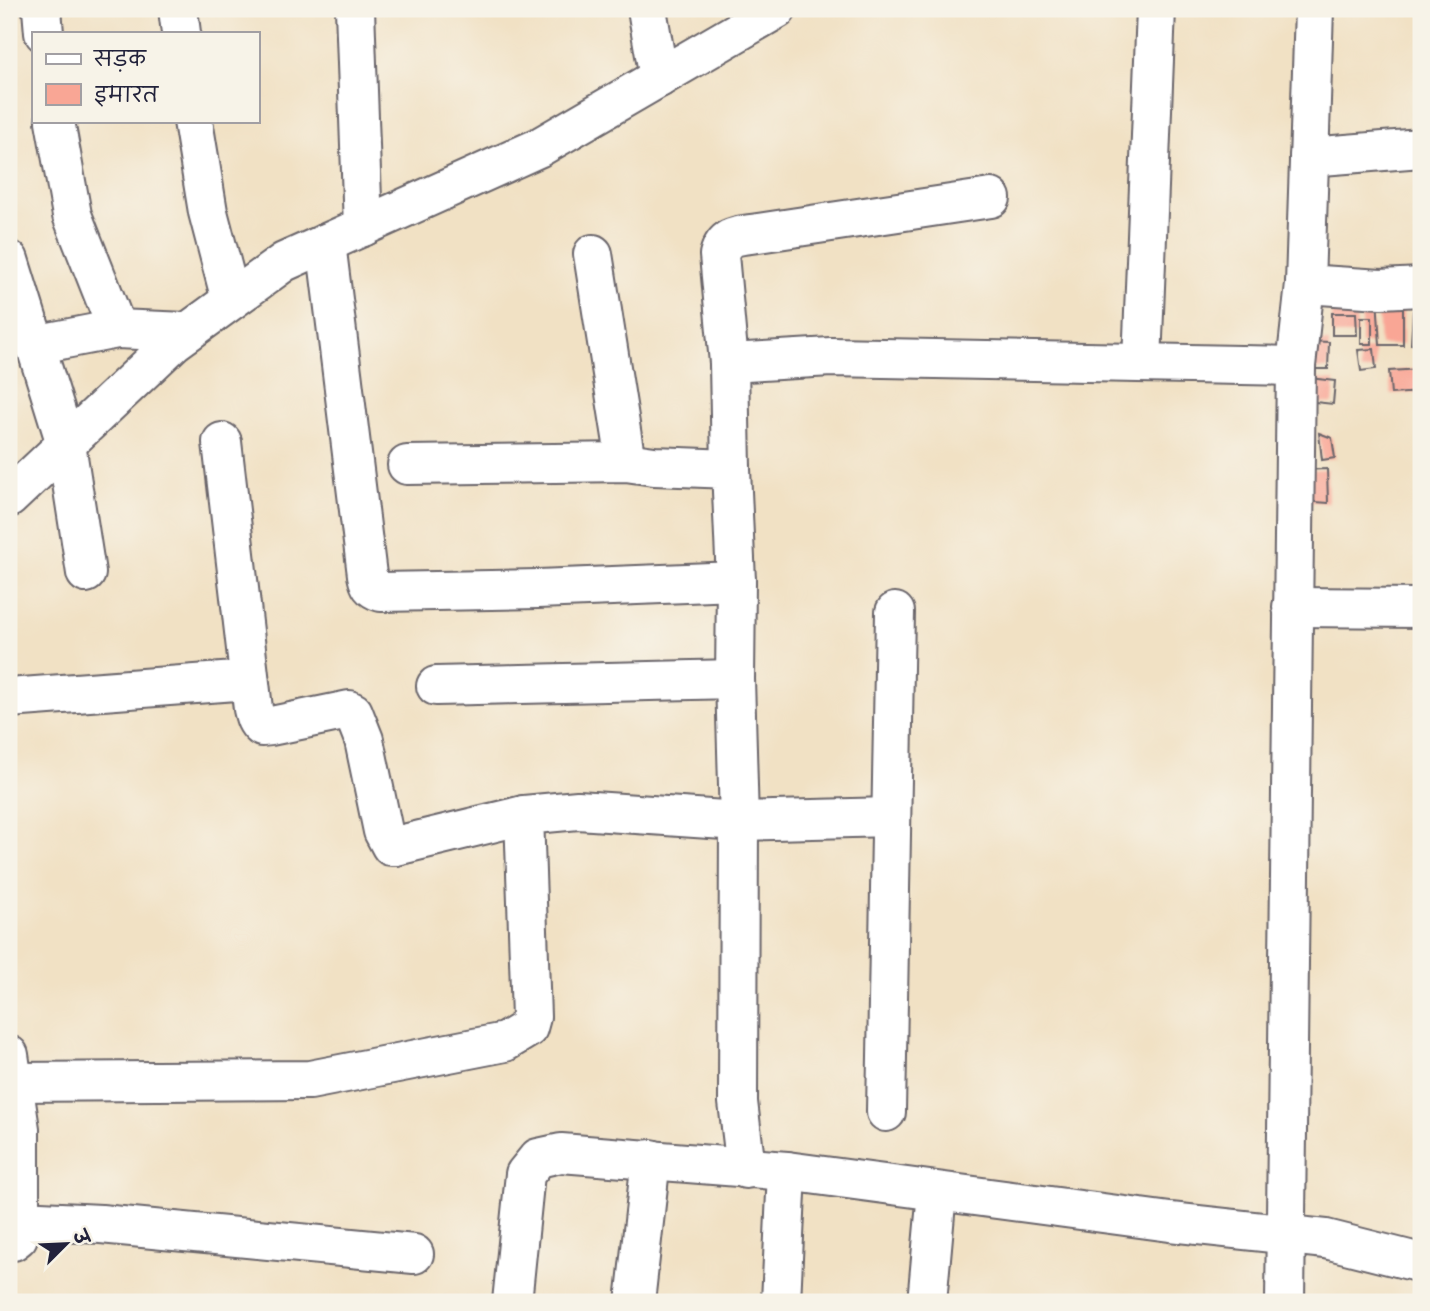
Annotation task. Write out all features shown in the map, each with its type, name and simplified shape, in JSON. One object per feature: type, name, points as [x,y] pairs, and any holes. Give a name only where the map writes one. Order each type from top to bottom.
[{"type":"street","points":[[42,9],[44,32]]},
{"type":"street","points":[[177,9],[181,32]]},
{"type":"street","points":[[355,9],[363,226]]},
{"type":"street","points":[[647,9],[659,78]]},
{"type":"street","points":[[9,498],[187,332],[284,262],[538,148],[776,9]]},
{"type":"street","points":[[1142,363],[1156,9]]},
{"type":"street","points":[[1285,1302],[1296,366],[1305,284],[1309,157],[1324,9]]},
{"type":"street","points":[[55,122],[72,215],[117,329]]},
{"type":"street","points":[[193,122],[208,212],[231,300]]},
{"type":"street","points":[[1309,157],[1421,148]]},
{"type":"street","points":[[746,1169],[738,1102],[736,581],[729,363],[719,255],[722,244],[730,238],[991,198]]},
{"type":"street","points":[[326,243],[367,575],[375,590],[524,589],[736,581]]},
{"type":"street","points":[[593,254],[626,462]]},
{"type":"street","points":[[9,260],[66,444],[86,573]]},
{"type":"street","points":[[1305,284],[1381,289],[1421,287]]},
{"type":"street","points":[[34,345],[117,329],[187,332]]},
{"type":"street","points":[[729,363],[831,356],[1296,366]]},
{"type":"street","points":[[222,442],[255,719],[262,727],[349,710],[353,712],[364,740],[383,831],[391,846],[524,815],[578,810],[739,821],[891,817]]},
{"type":"street","points":[[407,465],[626,462],[654,466],[731,469]]},
{"type":"street","points":[[1292,607],[1421,608]]},
{"type":"street","points":[[886,1112],[895,612]]},
{"type":"street","points":[[436,686],[735,679]]},
{"type":"street","points":[[9,698],[249,680]]},
{"type":"street","points":[[414,1254],[101,1224],[14,1231],[20,1129],[11,1068],[310,1080],[505,1042],[528,1028],[531,1017],[524,815]]},
{"type":"street","points":[[512,1302],[525,1174],[538,1158],[561,1153],[787,1171],[1170,1223],[1326,1239],[1421,1263]]},
{"type":"street","points":[[635,1302],[651,1159]]},
{"type":"street","points":[[781,1302],[787,1171]]},
{"type":"street","points":[[927,1302],[937,1192]]},
{"type":"building","points":[[1377,297],[1403,300],[1403,345],[1380,345]]},
{"type":"building","points":[[1413,311],[1421,312],[1421,345],[1411,344]]},
{"type":"building","points":[[1332,313],[1356,313],[1357,335],[1332,335]]},
{"type":"building","points":[[1361,317],[1372,317],[1372,344],[1361,344]]},
{"type":"building","points":[[1307,341],[1329,342],[1328,369],[1307,369]]},
{"type":"building","points":[[1374,349],[1376,369],[1361,371],[1358,350]]},
{"type":"building","points":[[1421,369],[1421,392],[1391,394],[1389,371]]},
{"type":"building","points":[[1309,378],[1335,381],[1333,404],[1306,401]]},
{"type":"building","points":[[1319,433],[1332,438],[1335,458],[1322,460]]},
{"type":"building","points":[[1327,469],[1328,503],[1302,501],[1301,470]]}]
